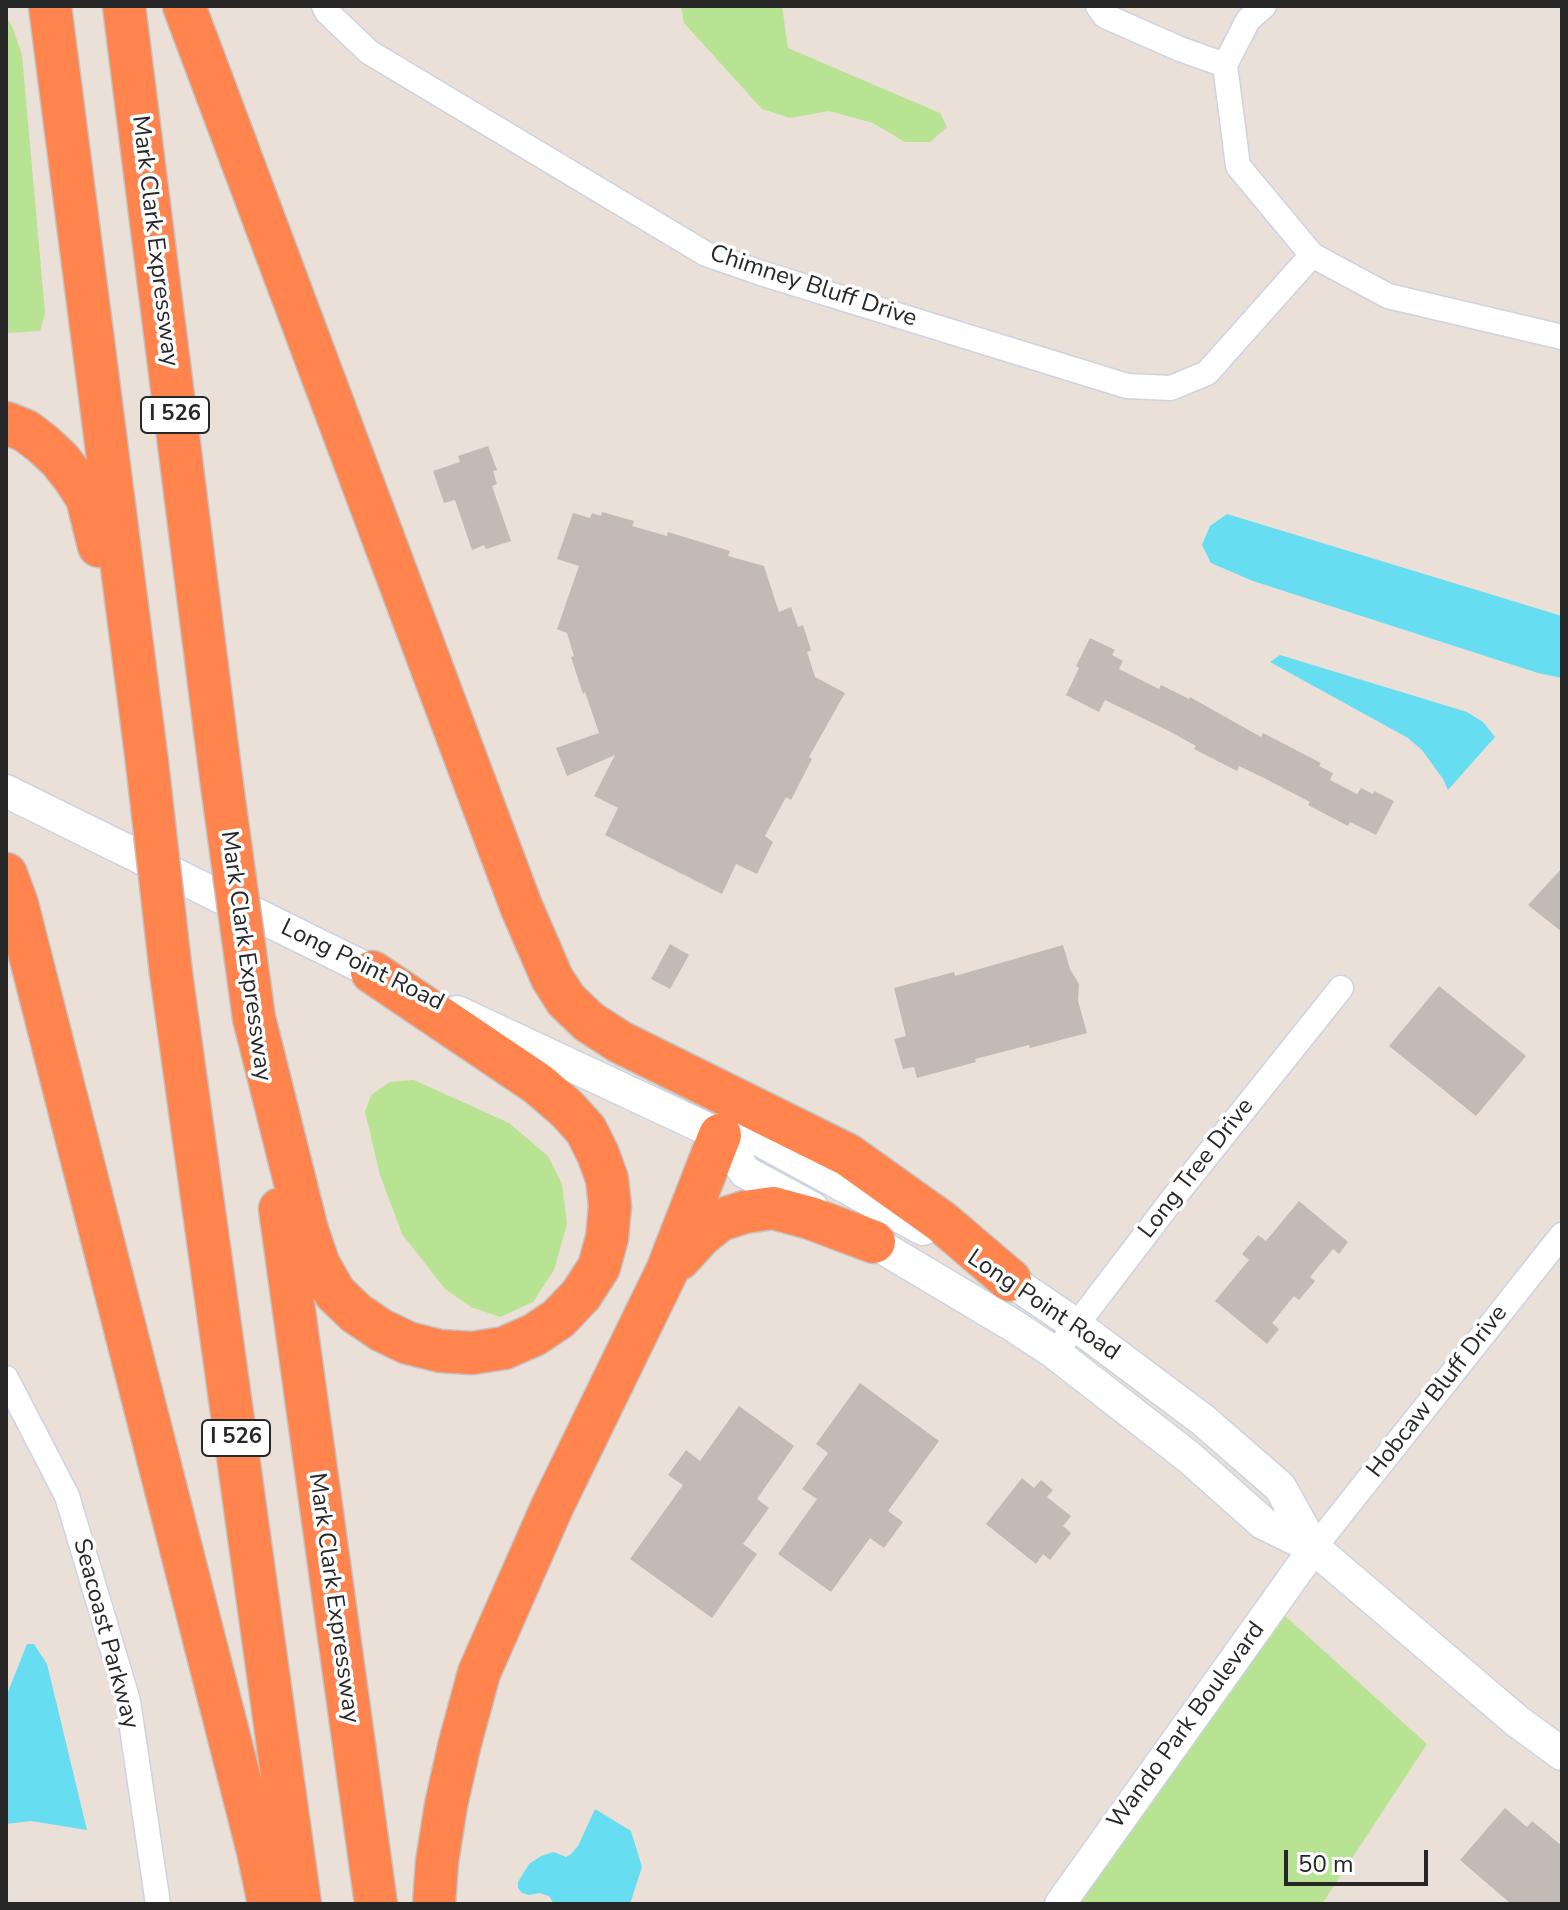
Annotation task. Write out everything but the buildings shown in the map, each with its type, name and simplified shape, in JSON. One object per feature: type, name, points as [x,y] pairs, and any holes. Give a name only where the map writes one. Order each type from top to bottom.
[{"type":"highway","name":"I 526","points":[[50,6],[171,973],[300,1904]]},
{"type":"highway","name":"Mark Clark Expressway","points":[[124,6],[221,778],[376,1904]]},
{"type":"highway","points":[[184,6],[521,906],[552,978],[566,1000],[589,1022],[620,1042],[848,1155],[942,1222],[1010,1280]]},
{"type":"highway","points":[[6,423],[26,431],[43,444],[60,460],[87,498],[147,762]]},
{"type":"highway","points":[[6,874],[17,904],[269,1904]]},
{"type":"highway","points":[[254,1018],[307,1230],[319,1265],[335,1293],[356,1313],[408,1343],[440,1351],[472,1353],[504,1348],[534,1335],[558,1319],[581,1295],[599,1267],[607,1238],[610,1206],[607,1179],[586,1130],[567,1109],[538,1084],[372,972]]},
{"type":"highway","points":[[434,1904],[446,1805],[479,1673],[552,1507],[667,1271],[720,1135]]},
{"type":"highway","points":[[667,1271],[720,1220],[773,1208],[874,1242]]},
{"type":"main road","name":"Long Point Road","points":[[6,791],[372,972],[720,1135],[754,1137],[888,1209],[1010,1280],[1203,1420],[1280,1487],[1314,1548]]},
{"type":"main road","name":"Long Point Road","points":[[720,1135],[745,1172],[874,1242],[1055,1353],[1190,1458],[1263,1523],[1314,1548],[1517,1721],[1562,1754]]},
{"type":"street","name":"Chimney Bluff Drive","points":[[324,6],[369,52],[706,254],[1127,386],[1171,388],[1207,373],[1312,255]]},
{"type":"street","points":[[1098,6],[1105,16],[1225,65]]},
{"type":"street","points":[[1264,6],[1248,20],[1225,65],[1238,166],[1312,255],[1388,296],[1562,337]]},
{"type":"street","name":"Long Tree Drive","points":[[1055,1353],[1178,1192],[1341,988]]},
{"type":"street","name":"Hobcaw Bluff Drive","points":[[1314,1548],[1562,1235]]},
{"type":"street","name":"Seacoast Parkway","points":[[6,1378],[67,1496],[128,1701],[158,1904]]},
{"type":"street","name":"Wando Park Boulevard","points":[[1060,1904],[1314,1548]]},
{"type":"green space","points":[[681,6],[782,6],[788,48],[940,113],[947,127],[930,142],[905,142],[873,123],[829,111],[790,118],[762,109],[684,23]]},
{"type":"green space","points":[[8,20],[22,55],[45,313],[40,331],[6,333],[6,25]]},
{"type":"green space","points":[[414,1080],[509,1123],[548,1156],[562,1184],[567,1224],[554,1270],[533,1302],[500,1317],[471,1307],[445,1289],[402,1234],[380,1175],[365,1112],[371,1095],[390,1082]]},
{"type":"green space","points":[[1283,1614],[1427,1744],[1322,1904],[1072,1904]]},
{"type":"water","points":[[1227,514],[1562,616],[1562,678],[1538,673],[1253,581],[1211,563],[1202,545],[1210,526]]},
{"type":"water","points":[[1280,655],[1467,712],[1483,722],[1495,737],[1448,790],[1422,750],[1408,738],[1270,662]]},
{"type":"water","points":[[27,1644],[34,1644],[47,1664],[87,1830],[31,1821],[6,1824],[6,1697]]},
{"type":"water","points":[[595,1809],[631,1831],[642,1867],[630,1904],[554,1904],[549,1896],[522,1893],[518,1882],[529,1864],[554,1852],[566,1857],[571,1854],[578,1846]]}]
